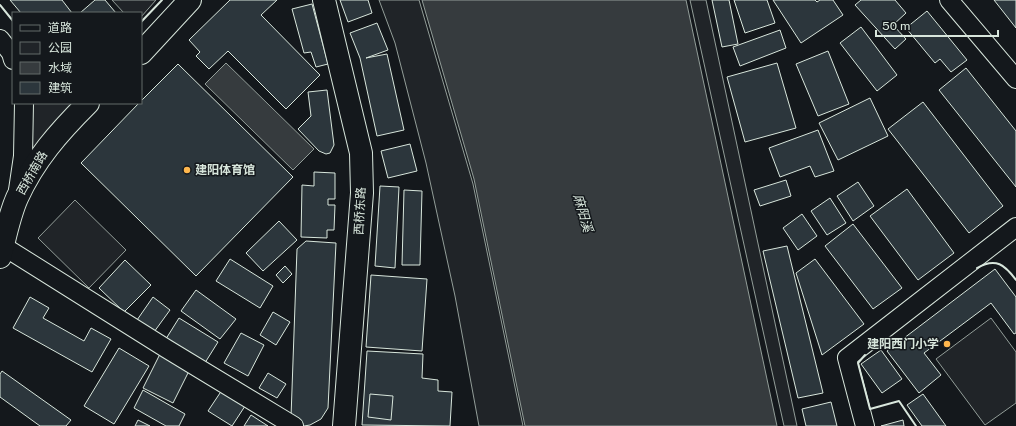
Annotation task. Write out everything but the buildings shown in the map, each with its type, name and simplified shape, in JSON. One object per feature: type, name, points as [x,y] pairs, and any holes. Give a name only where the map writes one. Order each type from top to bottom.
[{"type":"main road","points":[[142,52],[190,0]]},
{"type":"main road","name":"西桥东路","points":[[324,0],[361,153],[362,193],[344,426]]},
{"type":"main road","name":"西桥南路","points":[[2,251],[16,199],[30,171],[48,145],[87,104]]},
{"type":"street","points":[[949,0],[1016,79]]},
{"type":"street","points":[[0,37],[12,46]]},
{"type":"street","points":[[0,37],[12,58]]},
{"type":"street","points":[[16,199],[23,156],[24,104]]},
{"type":"street","points":[[865,426],[847,358],[1016,227]]},
{"type":"street","points":[[2,251],[294,426]]},
{"type":"green space","points":[[112,0],[156,0],[142,16],[142,12],[123,12]]},
{"type":"green space","points":[[379,0],[419,0],[473,184],[523,426],[479,426],[455,296],[426,163],[395,43]]},
{"type":"green space","points":[[690,0],[706,0],[797,426],[784,426]]},
{"type":"green space","points":[[28,104],[81,104],[35,159],[27,149]]},
{"type":"green space","points":[[75,200],[126,250],[89,288],[38,238]]},
{"type":"green space","points":[[991,318],[1016,352],[1016,403],[985,425],[936,359]]},
{"type":"water","name":"麻阳溪","points":[[422,0],[686,0],[777,426],[525,426],[474,179]]},
{"type":"water","points":[[226,63],[314,149],[293,170],[205,84]]},
{"type":"wall","points":[[142,21],[162,0]]},
{"type":"wall","points":[[0,5],[12,20]]},
{"type":"wall","points":[[977,268],[990,263],[1000,264],[1008,270],[1016,280]]},
{"type":"wall","points":[[865,355],[858,363],[870,409],[899,401],[916,426]]},
{"type":"place","name":"建阳体育馆","points":[[187,170]]},
{"type":"place","name":"建阳西门小学","points":[[947,344]]}]
